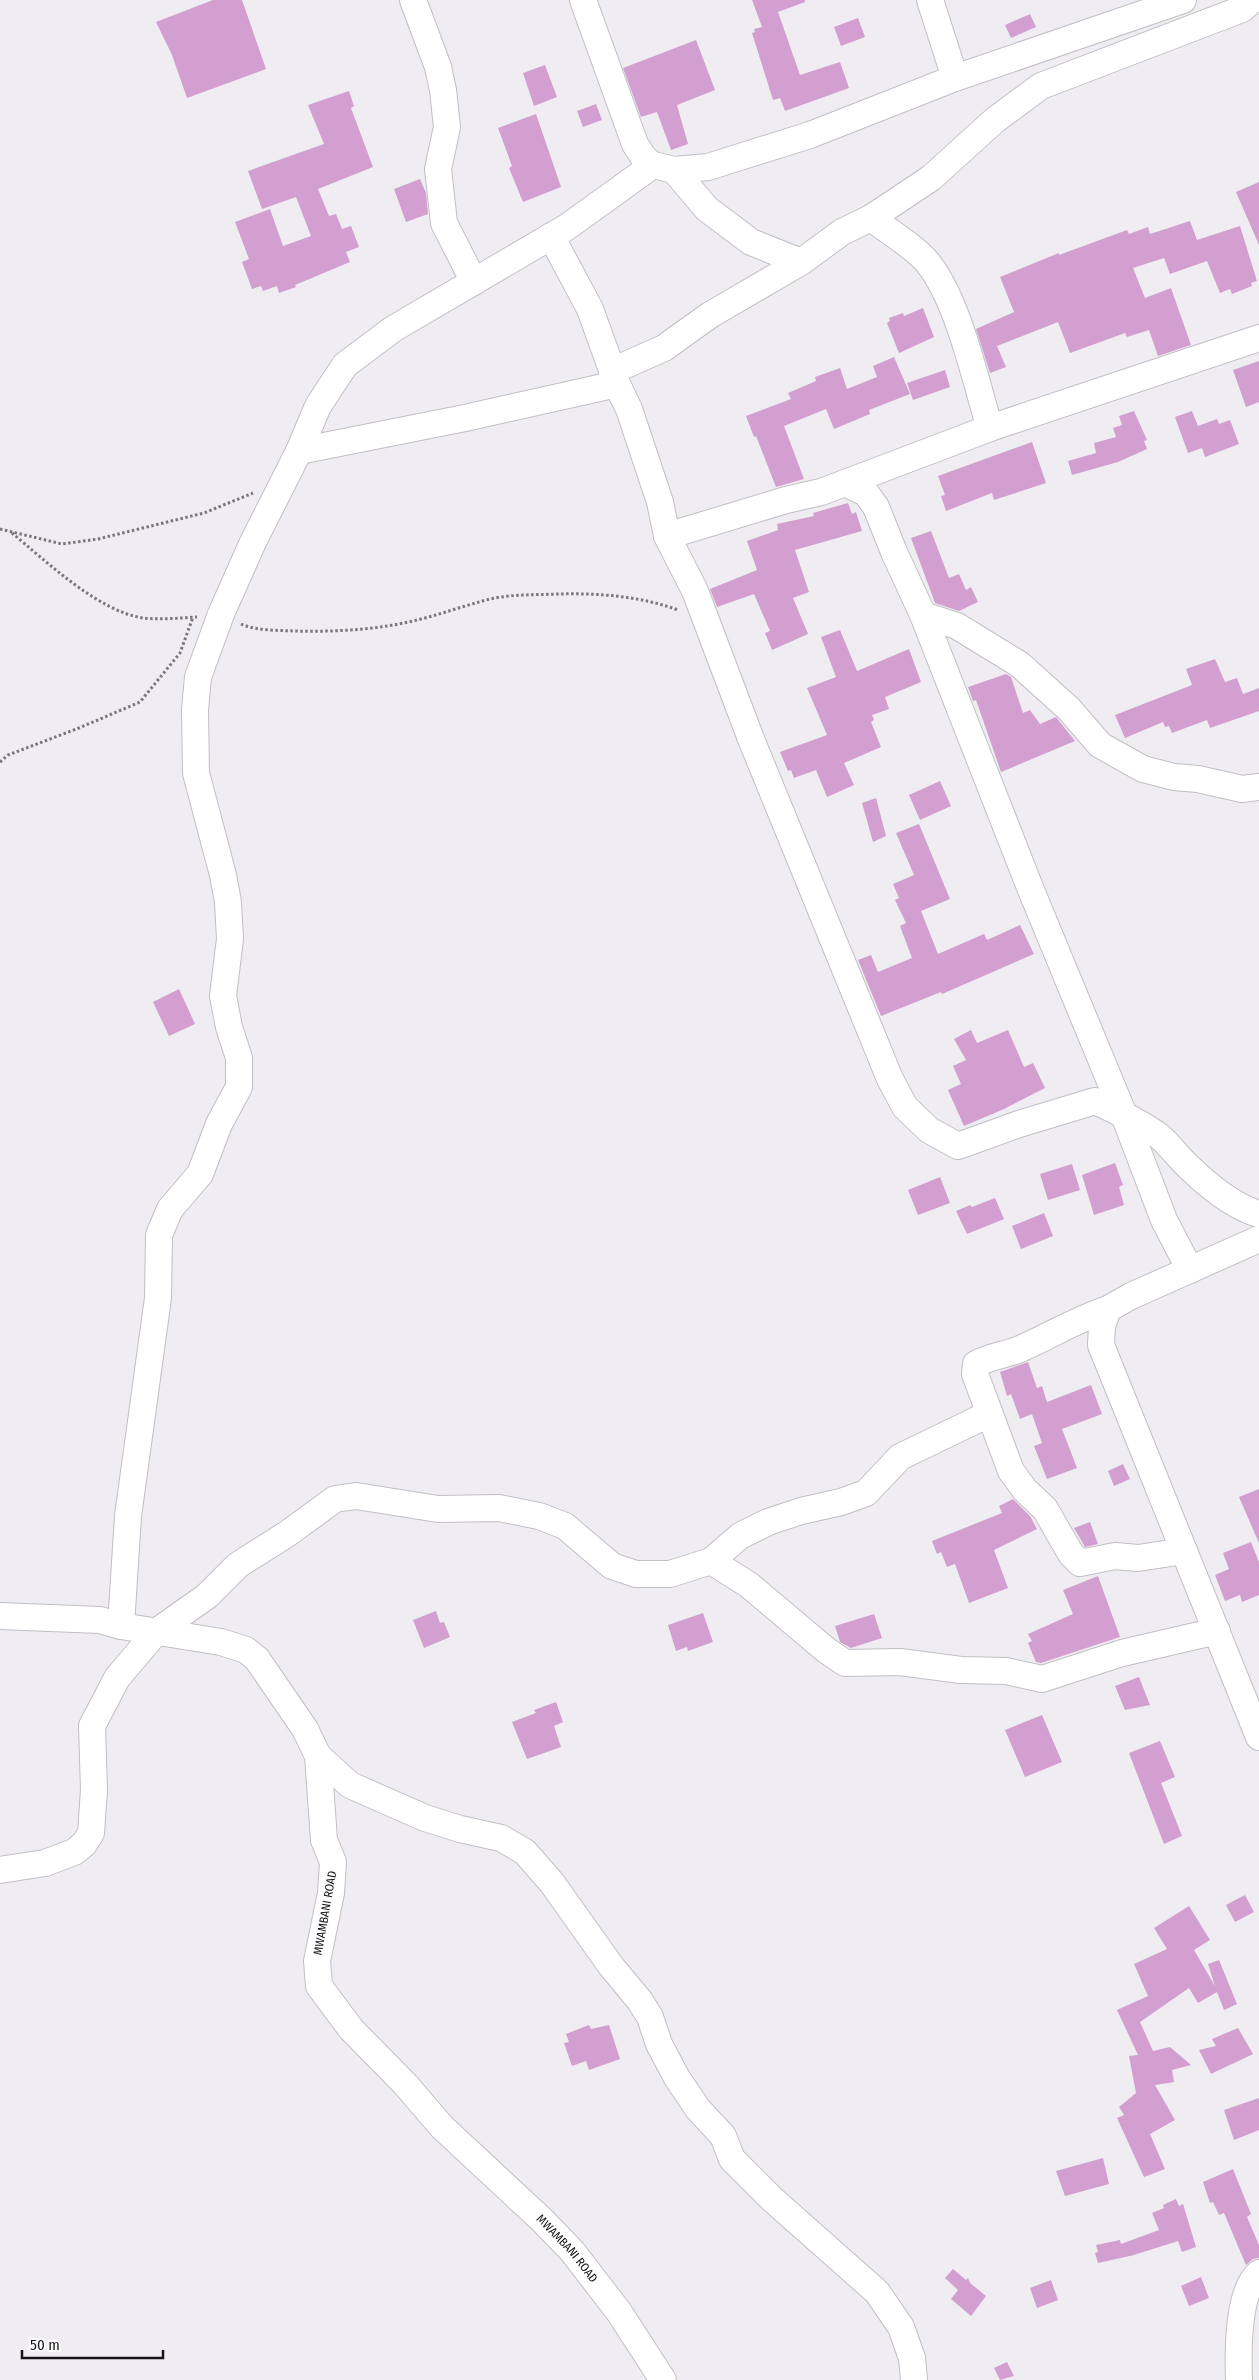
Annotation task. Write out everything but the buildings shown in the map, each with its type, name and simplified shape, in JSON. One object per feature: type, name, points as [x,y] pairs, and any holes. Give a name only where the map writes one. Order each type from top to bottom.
[{"type":"street","points":[[412,0],[438,67],[443,90],[447,127],[438,169],[444,223],[474,282]]},
{"type":"street","points":[[583,0],[635,144],[644,158],[663,168],[707,209],[751,242],[800,262]]},
{"type":"street","points":[[930,0],[955,78]]},
{"type":"street","points":[[121,1626],[128,1516],[158,1298],[158,1235],[170,1209],[200,1174],[219,1124],[239,1086],[239,1058],[229,1027],[223,996],[230,939],[228,902],[223,875],[196,773],[195,710],[198,677],[221,614],[253,542],[299,452],[318,406],[345,364],[393,329],[663,168],[708,167],[810,135],[1137,7],[1183,0]]},
{"type":"street","points":[[299,452],[615,378],[664,348],[710,315],[800,262],[842,232],[870,218],[931,178],[995,120],[1041,86],[1242,9],[1252,0]]},
{"type":"street","points":[[870,218],[927,262],[942,285],[953,311],[990,428]]},
{"type":"street","points":[[551,236],[590,310],[615,378],[629,409],[657,493],[667,536],[695,591],[750,739],[872,1039],[905,1107],[929,1130],[958,1146],[1018,1124],[1095,1101],[1124,1115],[1160,1137],[1192,1170],[1223,1195],[1244,1210],[1259,1214]]},
{"type":"street","points":[[667,536],[786,500],[821,492],[990,428],[1259,338]]},
{"type":"street","points":[[845,483],[866,493],[876,507],[923,616],[1031,890],[1124,1115],[1164,1220],[1190,1270]]},
{"type":"street","points":[[923,616],[957,626],[1019,664],[1069,709],[1100,745],[1143,769],[1174,777],[1198,779],[1242,789],[1259,787]]},
{"type":"street","points":[[1184,1551],[1138,1558],[1116,1556],[1080,1563],[1071,1554],[1045,1509],[1025,1490],[1011,1471],[975,1374],[976,1364],[984,1359],[1018,1350],[1081,1318],[1108,1309],[1131,1296],[1259,1239]]},
{"type":"street","points":[[1108,1309],[1102,1326],[1101,1345],[1259,1737]]},
{"type":"street","points":[[0,1870],[45,1863],[74,1852],[84,1844],[91,1833],[94,1790],[91,1731],[93,1720],[118,1678],[156,1632],[207,1596],[238,1565],[287,1534],[335,1498],[356,1496],[438,1509],[499,1508],[538,1516],[565,1526],[612,1566],[636,1574],[670,1574],[711,1561],[740,1536],[768,1522],[801,1511],[841,1502],[866,1493],[900,1457],[989,1414]]},
{"type":"street","points":[[711,1561],[749,1585],[826,1650],[845,1663],[900,1662],[961,1670],[1006,1671],[1042,1679],[1122,1653],[1217,1631]]},
{"type":"street","name":"MWAMBANI ROAD","points":[[0,1616],[100,1620],[121,1626],[220,1642],[246,1650],[257,1659],[305,1729],[318,1756],[324,1840],[333,1862],[331,1893],[317,1960],[319,1986],[351,2029],[406,2085],[442,2127],[542,2220],[572,2252],[619,2312],[663,2380]]},
{"type":"street","points":[[318,1756],[350,1785],[368,1794],[440,1823],[501,1838],[525,1852],[552,1883],[611,1966],[640,2001],[650,2017],[658,2044],[677,2078],[698,2109],[723,2136],[732,2159],[779,2205],[877,2292],[901,2328],[912,2358],[914,2380]]},
{"type":"street","points":[[1239,2380],[1242,2307],[1245,2294],[1254,2277],[1259,2273]]},
{"type":"path","points":[[0,530],[62,544],[98,539],[204,513],[231,503],[285,478]]},
{"type":"path","points":[[12,533],[96,600],[141,617],[166,620],[221,614],[250,628],[332,632],[368,629],[417,620],[491,599],[527,594],[585,593],[665,605],[706,620]]},
{"type":"path","points":[[0,762],[8,755],[140,702],[180,653],[193,617]]}]
